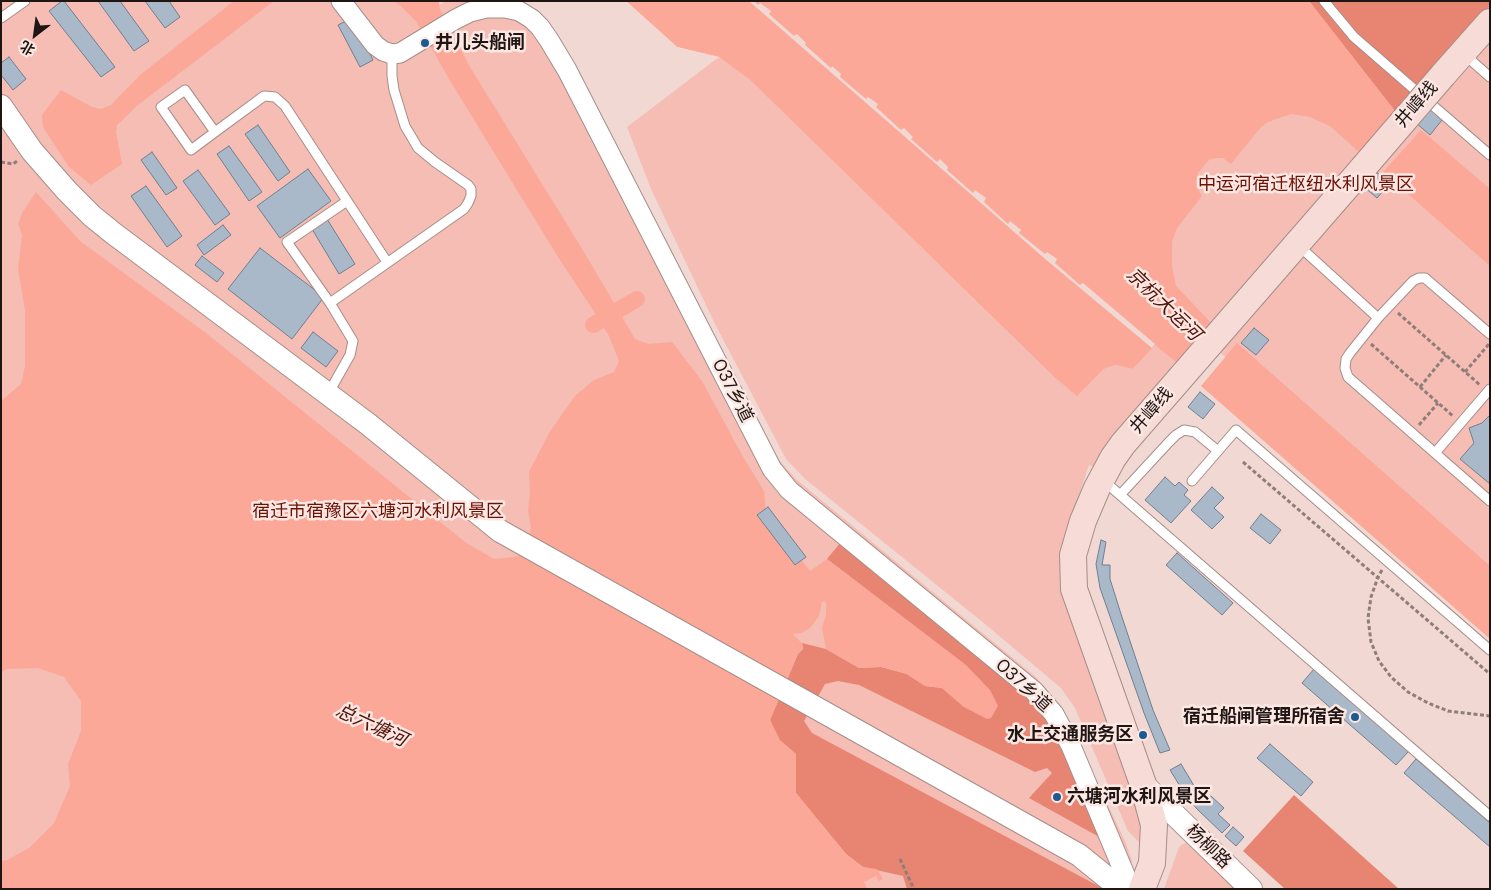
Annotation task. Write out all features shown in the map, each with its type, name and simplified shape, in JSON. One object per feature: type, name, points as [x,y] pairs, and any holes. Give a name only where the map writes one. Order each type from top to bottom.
[{"type":"main road","name":"井嶂线","points":[[1142,889],[1152,862],[1154,825],[1143,784],[1074,589],[1073,555],[1083,521],[1111,487],[1113,458],[1289,252],[1490,22]]},
{"type":"street","points":[[341,1],[375,45],[383,51],[399,52]]},
{"type":"street","name":"037乡道","points":[[399,52],[456,19],[470,12],[486,8],[505,8],[519,11],[532,18],[540,27],[571,79],[772,469],[790,490],[1034,691],[1044,702],[1054,714],[1071,746],[1130,889]]},
{"type":"street","points":[[1,106],[32,151],[92,216],[368,424],[500,531],[1079,855],[1121,889]]},
{"type":"street","name":"杨柳路","points":[[1143,784],[1252,889]]},
{"type":"lane","points":[[1,18],[25,1]]},
{"type":"lane","points":[[1324,1],[1354,37],[1490,155]]},
{"type":"lane","points":[[330,303],[464,209],[471,193],[468,184],[434,162],[418,148],[405,126],[394,90],[392,76],[399,52]]},
{"type":"lane","points":[[1463,53],[1490,77]]},
{"type":"lane","points":[[214,132],[185,90],[161,107],[190,150],[264,96],[274,96],[285,106],[388,262]]},
{"type":"lane","points":[[328,394],[350,355],[353,340],[330,303],[287,242],[347,201]]},
{"type":"lane","points":[[1289,252],[1378,318]]},
{"type":"lane","points":[[1490,334],[1425,278],[1419,278],[1413,280],[1378,318],[1346,360],[1345,368],[1348,377],[1490,501]]},
{"type":"lane","points":[[1435,453],[1489,390]]},
{"type":"lane","points":[[1218,451],[1195,432],[1184,430],[1176,434],[1169,442],[1111,487],[1490,816]]},
{"type":"lane","points":[[1192,481],[1236,430],[1490,650]]},
{"type":"path","points":[[1390,306],[1465,372],[1489,390]]},
{"type":"path","points":[[1363,337],[1461,423]]},
{"type":"path","points":[[1465,372],[1490,344]]},
{"type":"path","points":[[1420,387],[1446,355]]},
{"type":"path","points":[[1412,433],[1438,403]]},
{"type":"path","points":[[1243,462],[1490,674]]},
{"type":"path","points":[[1387,561],[1371,597],[1368,618],[1371,642],[1378,661],[1408,692],[1428,703],[1448,711],[1490,716]]},
{"type":"path","points":[[900,859],[914,889]]},
{"type":"green space","name":"宿迁市宿豫区六塘河水利风景区","points":[[1,1],[396,1],[416,20],[446,1],[513,1],[520,4],[771,451],[797,480],[1037,678],[1062,708],[1126,843],[1132,861],[1126,889],[1,889]]},
{"type":"green space","name":"中运河宿迁枢纽水利风景区","points":[[822,1],[1490,1],[1490,591]]},
{"type":"green space","points":[[719,57],[750,80],[1053,376],[1077,395],[1104,369],[1115,365],[1133,369],[1155,344],[1181,366],[1095,468],[1089,465],[1076,504],[1069,539],[1135,787],[1144,837],[1139,842],[1128,831],[1075,708],[1061,688],[804,478],[786,459],[715,324],[651,189],[627,127]]},
{"type":"green space","points":[[1186,842],[1194,844],[1242,889],[1164,889],[1179,847]]},
{"type":"shaded area","points":[[1309,1],[1490,1],[1490,6],[1395,111]]},
{"type":"shaded area","points":[[841,542],[1037,705],[1075,771],[1101,838],[1029,798],[1052,773],[1047,768],[1035,772],[859,685],[838,681],[825,684],[804,721],[812,733],[1104,889],[907,889],[903,876],[863,867],[846,854],[796,793],[796,754],[779,740],[770,720],[798,654],[803,649],[802,643],[826,649],[859,668],[881,667],[907,674],[925,686],[942,688],[964,707],[967,666],[827,559]]},
{"type":"shaded area","points":[[1294,795],[1399,889],[1285,889],[1243,851]]},
{"type":"water","points":[[234,1],[274,1],[138,105],[117,125],[116,132],[122,164],[91,185],[69,167],[43,127],[42,115],[61,90],[92,107],[101,109],[111,105],[140,75]]},
{"type":"water","name":"总六塘河","points":[[395,1],[439,1],[440,10],[470,67],[584,252],[635,339],[648,344],[672,342],[702,381],[764,491],[766,514],[810,571],[827,559],[967,666],[990,690],[998,706],[991,718],[987,719],[964,707],[942,688],[925,686],[907,674],[881,667],[859,668],[826,649],[822,628],[826,615],[825,601],[822,602],[819,616],[810,628],[801,633],[793,634],[802,643],[803,648],[798,654],[770,720],[780,740],[796,754],[796,793],[846,854],[863,867],[877,869],[883,879],[879,881],[876,876],[864,882],[867,889],[1,889],[1,861],[7,860],[29,848],[54,823],[70,786],[68,764],[81,731],[81,701],[64,677],[38,668],[7,669],[1,672],[1,401],[21,384],[25,366],[25,310],[18,269],[22,235],[18,224],[22,213],[36,192],[80,241],[206,333],[465,542],[494,559],[514,557],[524,553],[531,528],[528,510],[530,493],[529,472],[549,433],[575,396],[594,380],[614,372],[619,361],[609,336],[558,257],[449,79],[416,21]]},
{"type":"water","name":"京杭大运河","points":[[626,1],[1309,1],[1395,111],[1359,152],[1330,126],[1310,117],[1291,114],[1268,122],[1261,127],[1231,164],[1223,158],[1209,160],[1198,173],[1196,180],[1196,186],[1202,196],[1177,228],[1172,242],[1172,267],[1176,286],[1216,328],[1181,366],[1155,345],[1133,369],[1115,365],[1104,369],[1077,396],[1053,376],[750,80],[719,57],[677,47]]},
{"type":"water","points":[[1421,130],[1490,189],[1490,266],[1383,172]]},
{"type":"water","points":[[1237,343],[1490,566],[1490,639],[1201,386]]},
{"type":"pier","points":[[624,1],[677,47],[719,57],[717,59],[676,49]]},
{"type":"pier","points":[[749,1],[754,1],[758,5],[760,3],[771,11],[769,14],[794,36],[797,34],[806,43],[805,45],[831,68],[832,66],[841,74],[840,77],[866,99],[868,97],[878,104],[876,107],[901,130],[904,128],[913,137],[911,139],[937,162],[940,159],[948,167],[947,170],[973,193],[975,190],[986,198],[984,202],[1008,224],[1010,221],[1021,230],[1019,233],[1045,254],[1047,252],[1057,259],[1055,263],[1080,285],[1083,283],[1155,344],[1152,348],[1044,258]]},
{"type":"building","points":[[64,1],[115,67],[101,77],[49,11]]},
{"type":"building","points":[[98,1],[120,1],[149,41],[134,51]]},
{"type":"building","points":[[145,1],[169,1],[180,17],[165,28]]},
{"type":"building","points":[[352,18],[373,60],[360,67],[338,25]]},
{"type":"building","points":[[9,57],[26,79],[13,90],[1,75],[1,63]]},
{"type":"building","points":[[1428,107],[1442,120],[1430,135],[1415,122]]},
{"type":"building","points":[[258,125],[290,172],[278,181],[245,134]]},
{"type":"building","points":[[229,146],[262,192],[249,201],[217,154]]},
{"type":"building","points":[[152,152],[177,188],[166,195],[141,160]]},
{"type":"building","points":[[308,169],[331,201],[280,238],[257,206]]},
{"type":"building","points":[[198,170],[230,214],[215,225],[183,181]]},
{"type":"building","points":[[1375,171],[1390,183],[1377,198],[1363,186]]},
{"type":"building","points":[[146,186],[182,236],[167,247],[131,196]]},
{"type":"building","points":[[327,219],[355,264],[339,274],[312,229]]},
{"type":"building","points":[[223,225],[231,235],[204,255],[197,245]]},
{"type":"building","points":[[260,248],[324,297],[292,339],[228,289]]},
{"type":"building","points":[[202,256],[224,273],[217,282],[195,265]]},
{"type":"building","points":[[1254,328],[1269,340],[1256,355],[1241,343]]},
{"type":"building","points":[[313,332],[338,351],[326,367],[301,348]]},
{"type":"building","points":[[1200,392],[1215,404],[1203,419],[1188,407]]},
{"type":"building","points":[[1490,415],[1490,484],[1460,459],[1474,443],[1469,428],[1482,423]]},
{"type":"building","points":[[1165,477],[1175,486],[1179,482],[1188,490],[1184,495],[1191,501],[1171,523],[1145,500]]},
{"type":"building","points":[[1212,487],[1224,498],[1214,508],[1224,517],[1212,529],[1191,510]]},
{"type":"building","points":[[768,507],[806,557],[795,565],[757,515]]},
{"type":"building","points":[[1261,514],[1281,530],[1270,544],[1250,528]]},
{"type":"building","points":[[1101,540],[1106,542],[1102,565],[1110,565],[1110,579],[1121,614],[1153,710],[1170,750],[1160,753],[1100,588],[1096,564]]},
{"type":"building","points":[[1177,553],[1233,603],[1222,615],[1166,565]]},
{"type":"building","name":"宿迁船闸管理所宿舍","points":[[1314,669],[1409,751],[1396,765],[1302,683]]},
{"type":"building","points":[[1270,744],[1313,782],[1301,796],[1257,758]]},
{"type":"building","points":[[1416,759],[1490,823],[1490,847],[1404,773]]},
{"type":"building","points":[[1181,764],[1205,800],[1211,796],[1224,808],[1218,814],[1230,825],[1222,833],[1186,796],[1170,770]]},
{"type":"building","points":[[1233,827],[1244,837],[1236,846],[1225,836]]},
{"type":"waterway","points":[[593,325],[637,299]]},
{"type":"place","name":"井儿头船闸","points":[[425,43]]},
{"type":"place","name":"宿迁船闸管理所宿舍","points":[[1355,717]]},
{"type":"place","name":"水上交通服务区","points":[[1143,735]]},
{"type":"place","name":"六塘河水利风景区","points":[[1057,797]]}]
